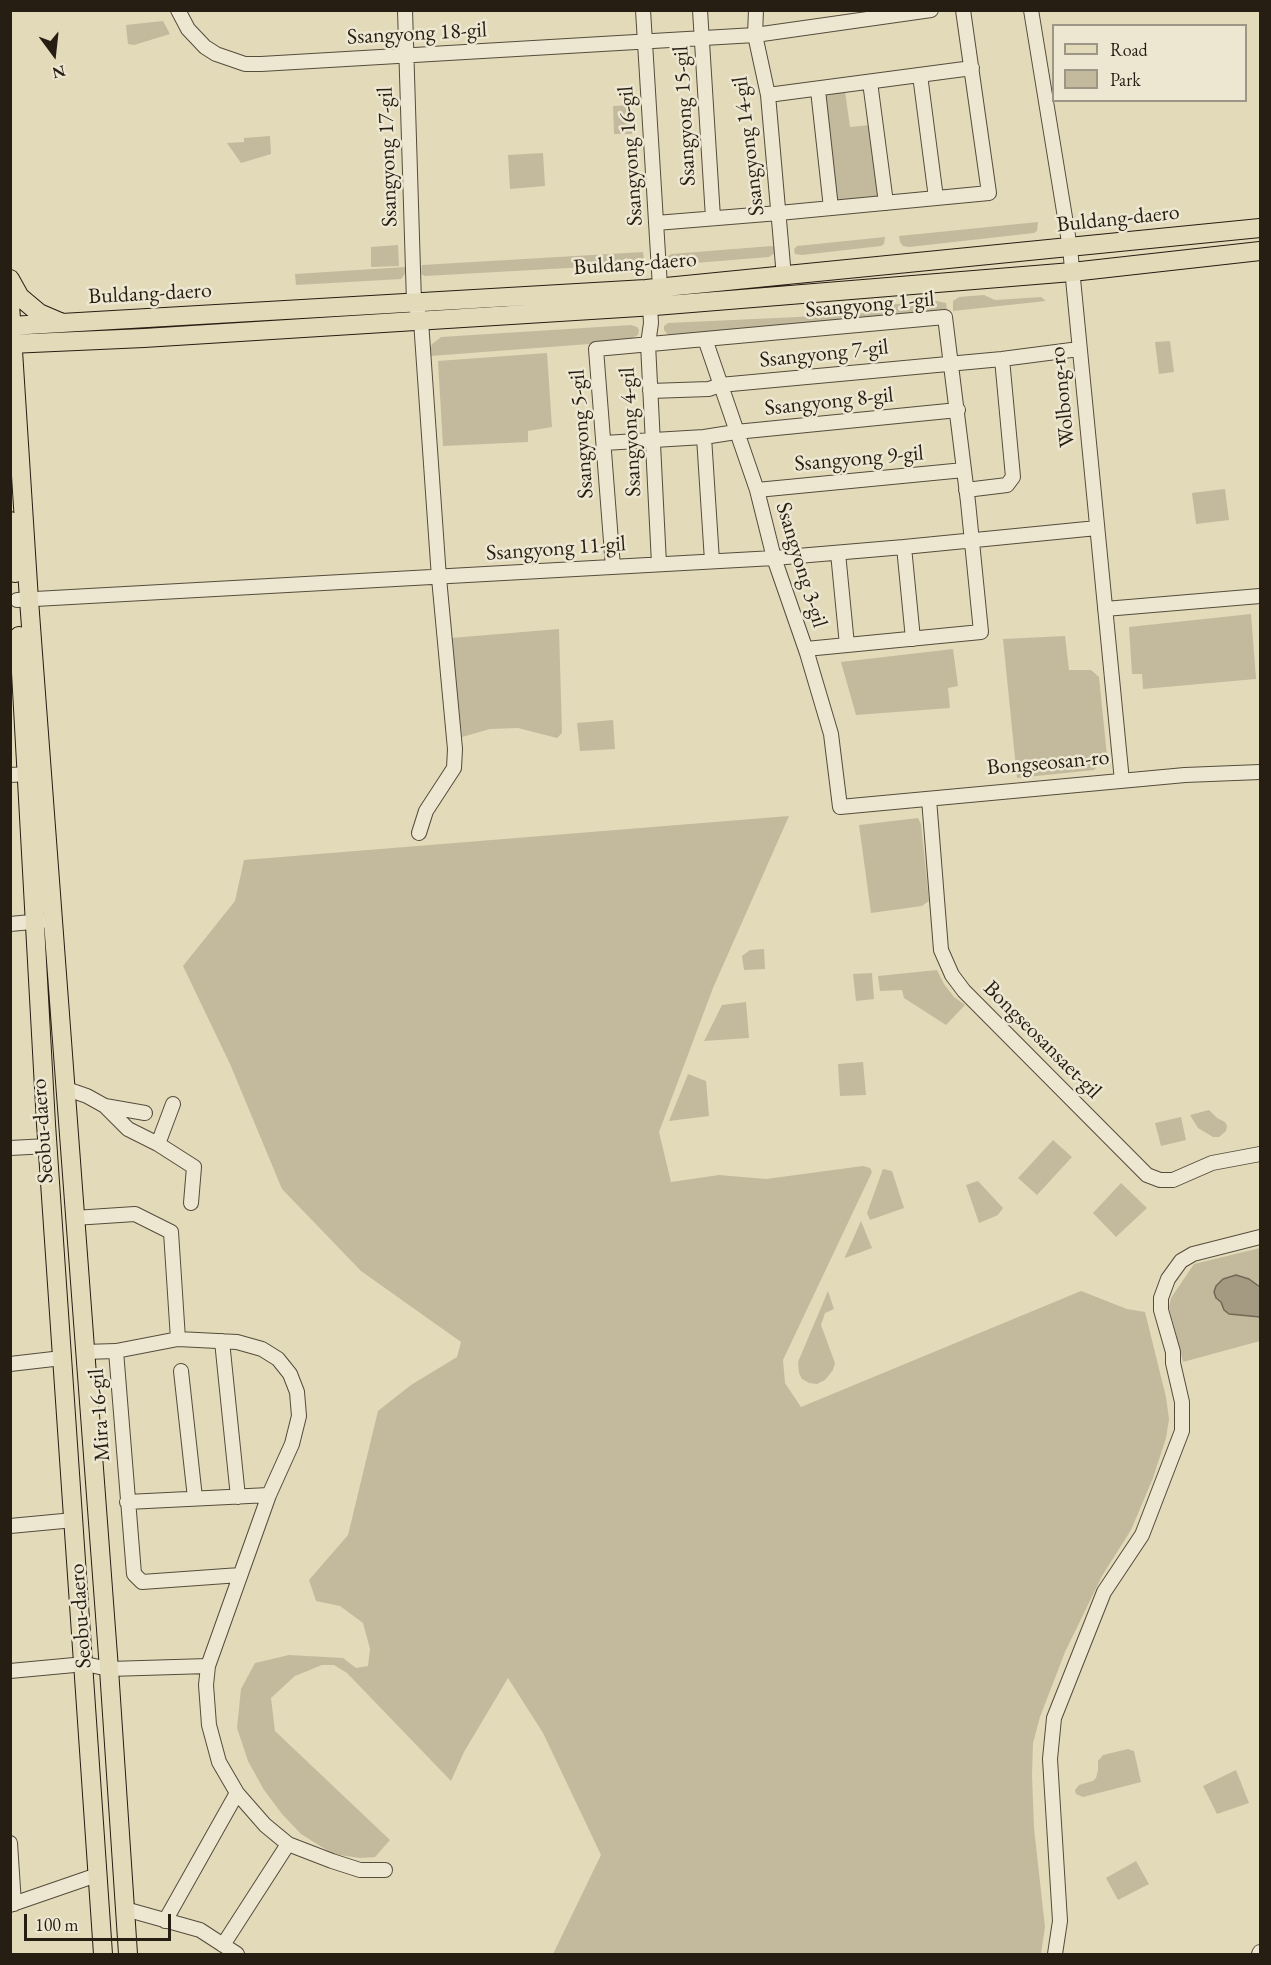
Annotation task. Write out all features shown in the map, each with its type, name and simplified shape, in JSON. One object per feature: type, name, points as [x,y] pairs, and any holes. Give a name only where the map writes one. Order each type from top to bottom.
[{"type":"main road","name":"Buldang-daero","points":[[11,335],[62,323],[414,302],[655,298],[784,277],[1260,228]]},
{"type":"main road","name":"Buldang-daero","points":[[11,335],[66,341],[421,321],[655,298],[1071,272],[1260,251]]},
{"type":"main road","points":[[10,279],[20,297],[39,313],[62,323]]},
{"type":"main road","name":"Seobu-daero","points":[[10,304],[15,376],[23,600],[44,921],[48,1146],[103,1954]]},
{"type":"main road","points":[[15,376],[27,358],[36,351],[66,341]]},
{"type":"main road","name":"Seobu-daero","points":[[10,521],[23,600],[19,774],[44,921],[64,1088],[109,1669],[128,1954]]},
{"type":"street","name":"Ssangyong 18-gil","points":[[178,10],[188,29],[205,46],[223,57],[245,64],[755,34],[931,10]]},
{"type":"street","name":"Ssangyong 17-gil","points":[[405,10],[414,302],[421,321],[438,578],[454,744],[454,768],[426,811],[419,833]]},
{"type":"street","name":"Ssangyong 16-gil","points":[[643,10],[656,223],[655,298]]},
{"type":"street","name":"Ssangyong 15-gil","points":[[700,10],[712,218]]},
{"type":"street","name":"Ssangyong 14-gil","points":[[756,10],[755,34],[768,95],[784,277]]},
{"type":"street","points":[[820,10],[822,26]]},
{"type":"street","points":[[656,223],[989,193],[963,10]]},
{"type":"street","name":"Wolbong-ro","points":[[1031,10],[1070,248],[1121,779]]},
{"type":"street","points":[[768,95],[972,68]]},
{"type":"street","points":[[920,75],[936,198]]},
{"type":"street","points":[[870,82],[885,203]]},
{"type":"street","points":[[818,90],[831,208]]},
{"type":"street","name":"Ssangyong 4-gil","points":[[655,298],[648,344],[659,564]]},
{"type":"street","name":"Ssangyong 1-gil","points":[[648,344],[945,317],[958,410],[981,632],[913,639]]},
{"type":"street","name":"Ssangyong 3-gil","points":[[705,339],[757,490],[774,558],[806,649],[831,734],[840,805]]},
{"type":"street","name":"Ssangyong 5-gil","points":[[613,567],[596,349],[648,344]]},
{"type":"street","name":"Ssangyong 7-gil","points":[[650,391],[709,389],[720,385],[1079,350]]},
{"type":"street","points":[[966,490],[1007,485],[1013,477],[1002,359]]},
{"type":"street","name":"Ssangyong 8-gil","points":[[604,443],[704,437],[958,410]]},
{"type":"street","points":[[704,437],[712,561]]},
{"type":"street","name":"Ssangyong 9-gil","points":[[757,490],[964,470]]},
{"type":"street","name":"Ssangyong 11-gil","points":[[23,600],[774,558],[904,548],[1097,528]]},
{"type":"street","points":[[806,649],[913,639],[904,548]]},
{"type":"street","points":[[838,553],[847,645]]},
{"type":"street","points":[[1105,609],[1260,596]]},
{"type":"street","name":"Bongseosan-ro","points":[[840,805],[1260,766]]},
{"type":"street","name":"Bongseosan-ro","points":[[840,805],[929,800],[1121,779],[1260,772]]},
{"type":"street","name":"Bongseosansaet-gil","points":[[929,800],[941,950],[952,975],[964,991],[1148,1175],[1160,1180],[1173,1180],[1212,1163],[1260,1154]]},
{"type":"street","points":[[10,924],[44,921]]},
{"type":"street","points":[[64,1088],[87,1096],[105,1106],[128,1129],[158,1144],[194,1167],[191,1203]]},
{"type":"street","points":[[158,1144],[173,1104]]},
{"type":"street","points":[[105,1106],[145,1113]]},
{"type":"street","points":[[10,1148],[48,1146]]},
{"type":"street","points":[[74,1218],[135,1214],[171,1232],[178,1340]]},
{"type":"street","points":[[1055,1954],[1060,1921],[1050,1759],[1054,1718],[1104,1592],[1142,1535],[1182,1431],[1182,1402],[1173,1364],[1173,1352],[1161,1310],[1161,1298],[1168,1279],[1181,1261],[1193,1254],[1260,1237]]},
{"type":"street","name":"Mira 16-gil","points":[[240,1575],[142,1582],[134,1574],[116,1351],[178,1340],[237,1342],[262,1350],[278,1359],[290,1374],[297,1392],[299,1416],[292,1444],[269,1495],[208,1666],[206,1686],[209,1725],[219,1762],[237,1793],[265,1825],[288,1844],[360,1870],[385,1870]]},
{"type":"street","points":[[222,1341],[238,1497]]},
{"type":"street","points":[[84,1352],[116,1351]]},
{"type":"street","points":[[10,1364],[62,1358]]},
{"type":"street","points":[[181,1371],[195,1498]]},
{"type":"street","points":[[127,1502],[269,1495]]},
{"type":"street","points":[[10,1526],[74,1520]]},
{"type":"street","points":[[10,1671],[85,1664],[109,1669],[208,1666]]},
{"type":"street","points":[[165,1921],[237,1793]]},
{"type":"street","points":[[10,1843],[12,1905],[97,1875]]},
{"type":"street","points":[[223,1945],[288,1844]]},
{"type":"street","points":[[125,1909],[200,1930],[237,1954]]},
{"type":"green space","points":[[163,21],[170,34],[134,45],[128,44],[126,25]]},
{"type":"green space","points":[[845,91],[850,127],[870,125],[879,199],[842,204],[836,199],[823,96],[828,93]]},
{"type":"green space","points":[[631,105],[632,134],[614,134],[613,106]]},
{"type":"green space","points":[[270,136],[271,154],[241,163],[227,143],[244,142],[244,138]]},
{"type":"green space","points":[[543,153],[545,186],[510,189],[508,155]]},
{"type":"green space","points":[[1038,222],[1037,231],[1034,233],[909,247],[903,246],[899,236]]},
{"type":"green space","points":[[885,237],[884,244],[881,246],[802,255],[795,254],[794,249],[797,246]]},
{"type":"green space","points":[[398,245],[399,266],[371,267],[371,247]]},
{"type":"green space","points":[[772,246],[775,248],[775,253],[769,257],[668,264],[668,256],[671,254]]},
{"type":"green space","points":[[643,252],[644,260],[640,264],[425,276],[421,274],[422,265]]},
{"type":"green space","points":[[405,267],[405,274],[401,279],[296,285],[295,274]]},
{"type":"green space","points":[[984,295],[995,300],[1041,297],[1046,301],[953,311],[953,301],[959,297]]},
{"type":"green space","points":[[936,301],[946,303],[947,310],[853,319],[852,317],[856,314],[878,311],[885,305]]},
{"type":"green space","points":[[840,315],[847,319],[671,338],[664,330],[664,326],[668,323]]},
{"type":"green space","points":[[631,325],[639,330],[638,335],[630,339],[431,356],[430,350],[432,344],[441,337]]},
{"type":"green space","points":[[1170,341],[1174,372],[1159,374],[1155,342]]},
{"type":"green space","points":[[547,353],[552,427],[528,431],[528,442],[443,446],[438,361]]},
{"type":"green space","points":[[1225,489],[1229,520],[1196,524],[1192,493]]},
{"type":"green space","points":[[1251,614],[1256,679],[1143,689],[1142,674],[1132,674],[1129,627]]},
{"type":"green space","points":[[559,629],[562,733],[557,738],[518,728],[490,729],[462,737],[451,638]]},
{"type":"green space","points":[[1065,636],[1069,670],[1091,670],[1099,677],[1107,756],[1094,770],[1017,778],[1003,639]]},
{"type":"green space","points":[[953,649],[958,686],[948,688],[950,708],[856,715],[841,662]]},
{"type":"green space","points":[[613,720],[615,749],[580,751],[577,723]]},
{"type":"green space","points":[[789,816],[713,988],[659,1132],[671,1182],[719,1175],[766,1179],[863,1166],[870,1168],[872,1172],[783,1360],[785,1383],[801,1407],[1081,1291],[1127,1309],[1145,1312],[1166,1397],[1169,1419],[1166,1438],[1153,1478],[1131,1530],[1102,1576],[1065,1652],[1040,1717],[1033,1743],[1034,1828],[1045,1927],[1041,1954],[553,1954],[601,1855],[543,1733],[508,1678],[464,1752],[451,1781],[347,1673],[334,1665],[322,1665],[295,1676],[271,1698],[275,1731],[390,1840],[375,1857],[360,1858],[333,1854],[301,1834],[264,1790],[248,1761],[237,1728],[241,1689],[255,1663],[289,1655],[343,1658],[356,1668],[368,1666],[370,1649],[363,1623],[340,1606],[316,1601],[309,1580],[348,1535],[378,1411],[411,1385],[457,1357],[461,1342],[361,1271],[282,1189],[230,1064],[183,966],[235,901],[244,860]]},
{"type":"green space","points":[[918,818],[921,824],[929,901],[922,906],[871,913],[859,825]]},
{"type":"green space","points":[[764,949],[765,969],[744,970],[742,956],[750,950]]},
{"type":"green space","points":[[937,970],[954,997],[965,1005],[946,1025],[904,998],[902,990],[880,991],[878,976]]},
{"type":"green space","points":[[872,973],[874,999],[856,1001],[853,974]]},
{"type":"green space","points":[[746,1002],[749,1038],[704,1041],[722,1005]]},
{"type":"green space","points":[[863,1062],[866,1095],[840,1096],[838,1064]]},
{"type":"green space","points":[[688,1074],[706,1081],[709,1116],[669,1121]]},
{"type":"green space","points":[[1209,1110],[1227,1126],[1226,1131],[1219,1137],[1213,1137],[1198,1128],[1190,1115]]},
{"type":"green space","points":[[1181,1117],[1186,1140],[1161,1146],[1155,1123]]},
{"type":"green space","points":[[1053,1140],[1072,1157],[1037,1195],[1018,1178]]},
{"type":"green space","points":[[883,1169],[892,1171],[904,1208],[870,1220],[867,1213]]},
{"type":"green space","points":[[978,1181],[1003,1208],[998,1215],[979,1223],[966,1185]]},
{"type":"green space","points":[[1121,1183],[1147,1208],[1116,1237],[1093,1213]]},
{"type":"green space","points":[[861,1221],[872,1248],[845,1258],[845,1257]]},
{"type":"green space","points":[[1260,1248],[1260,1341],[1183,1362],[1169,1307],[1171,1298],[1194,1264]]},
{"type":"green space","points":[[828,1291],[834,1309],[825,1313],[821,1325],[835,1363],[833,1370],[825,1380],[817,1384],[809,1383],[802,1379],[798,1362]]},
{"type":"green space","points":[[1128,1749],[1134,1751],[1141,1782],[1083,1797],[1076,1794],[1075,1790],[1079,1785],[1096,1778],[1098,1761],[1103,1755]]},
{"type":"green space","points":[[1236,1770],[1249,1803],[1217,1814],[1203,1786]]},
{"type":"green space","points":[[1136,1861],[1149,1884],[1118,1900],[1106,1878]]},
{"type":"shaded area","points":[[1236,1275],[1249,1279],[1260,1287],[1260,1317],[1229,1314],[1216,1298],[1214,1292],[1216,1286],[1223,1279]]}]
